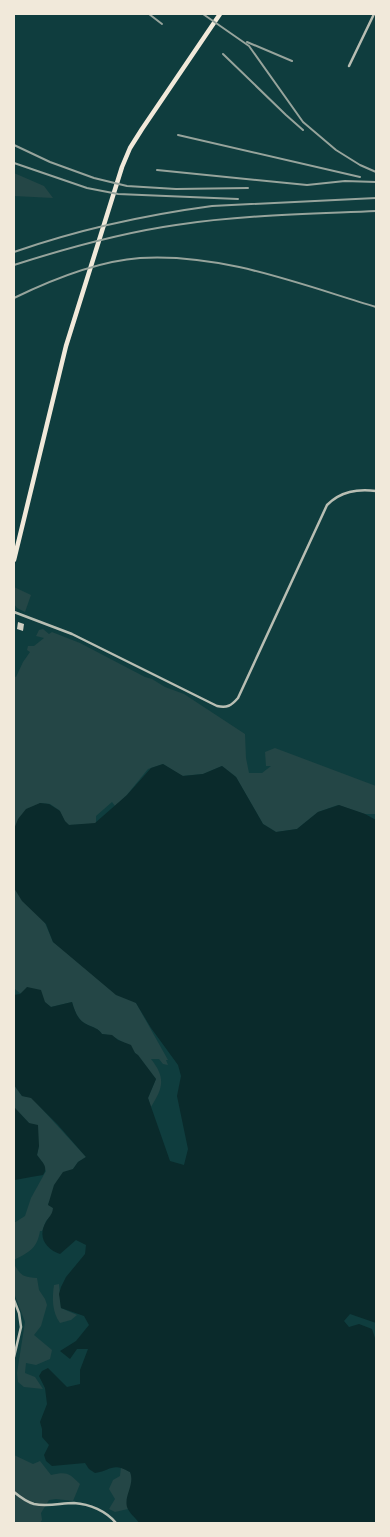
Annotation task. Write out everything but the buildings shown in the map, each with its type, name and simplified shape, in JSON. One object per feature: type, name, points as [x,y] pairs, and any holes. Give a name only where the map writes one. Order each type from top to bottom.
[{"type":"main road","points":[[14,560],[66,346],[122,167],[130,148],[142,129],[220,14]]},
{"type":"street","points":[[349,66],[374,14]]},
{"type":"street","points":[[14,612],[72,634],[217,706],[225,708],[232,706],[238,698],[327,505],[335,498],[348,492],[376,491]]},
{"type":"street","points":[[14,1300],[19,1313],[21,1327],[14,1357]]},
{"type":"street","points":[[14,1492],[34,1504],[49,1506],[74,1503],[88,1505],[104,1512],[116,1523]]},
{"type":"shaded area","points":[[14,173],[44,186],[53,198],[14,196]]},
{"type":"shaded area","points":[[14,587],[31,595],[25,612],[14,604]]},
{"type":"shaded area","points":[[43,629],[49,634],[52,632],[80,643],[165,687],[184,694],[245,734],[249,773],[262,773],[271,766],[266,766],[265,752],[275,748],[376,786],[376,814],[365,814],[338,805],[318,812],[297,829],[276,832],[263,824],[236,777],[222,766],[203,774],[182,776],[163,764],[148,769],[126,796],[115,806],[112,802],[96,816],[96,824],[69,825],[65,822],[59,810],[50,804],[40,803],[14,830],[14,676],[16,677],[30,652],[27,650],[28,646],[34,646],[44,638],[36,636],[39,630]]},
{"type":"shaded area","points":[[163,764],[183,776],[203,774],[222,766],[236,777],[263,824],[276,832],[297,829],[318,812],[339,805],[376,820],[376,1323],[350,1314],[344,1321],[349,1327],[359,1324],[372,1329],[376,1341],[376,1523],[139,1523],[129,1511],[126,1503],[131,1481],[130,1472],[115,1467],[95,1473],[85,1463],[52,1466],[46,1461],[44,1455],[49,1445],[42,1437],[40,1422],[47,1404],[45,1388],[39,1376],[42,1371],[48,1368],[67,1387],[80,1384],[80,1370],[88,1349],[77,1349],[70,1359],[60,1351],[76,1341],[89,1325],[84,1316],[61,1308],[59,1294],[66,1277],[85,1254],[86,1245],[76,1240],[60,1254],[47,1246],[42,1233],[43,1227],[53,1211],[53,1208],[48,1205],[54,1185],[63,1172],[73,1169],[78,1162],[86,1157],[31,1098],[22,1096],[14,1085],[14,995],[20,994],[27,987],[41,990],[45,1002],[51,1007],[72,1002],[77,1016],[82,1021],[102,1034],[112,1035],[118,1040],[131,1045],[135,1053],[156,1079],[148,1098],[170,1161],[184,1165],[188,1149],[177,1096],[181,1076],[178,1065],[151,1028],[136,1003],[116,995],[53,942],[46,924],[22,901],[14,888],[14,829],[18,819],[26,809],[40,803],[49,804],[60,811],[69,825],[95,823],[127,795],[151,768]]},
{"type":"shaded area","points":[[14,886],[45,923],[53,942],[136,1003],[168,1060],[166,1060],[168,1065],[163,1064],[159,1059],[151,1059],[159,1072],[161,1083],[151,1107],[148,1098],[156,1079],[133,1050],[119,1040],[102,1034],[79,1019],[72,1002],[51,1007],[23,995],[14,988]]},
{"type":"shaded area","points":[[14,1085],[22,1096],[31,1097],[86,1157],[78,1162],[48,1204],[53,1208],[53,1214],[46,1221],[42,1231],[40,1231],[37,1242],[28,1252],[14,1260],[14,1223],[25,1216],[31,1198],[46,1171],[37,1155],[39,1146],[29,1123],[14,1107]]},
{"type":"shaded area","points":[[14,1107],[29,1123],[38,1125],[39,1146],[37,1155],[44,1165],[45,1172],[43,1175],[15,1180],[14,1184]]},
{"type":"shaded area","points":[[14,1264],[23,1275],[37,1278],[39,1290],[47,1305],[41,1326],[34,1335],[52,1350],[50,1359],[36,1365],[26,1363],[25,1373],[35,1377],[43,1389],[24,1387],[18,1382],[17,1373],[25,1322],[14,1293]]},
{"type":"shaded area","points":[[59,1284],[61,1308],[77,1315],[71,1320],[60,1323],[55,1314],[53,1300],[54,1285]]},
{"type":"shaded area","points":[[14,1455],[33,1464],[40,1461],[51,1475],[64,1473],[73,1477],[80,1484],[73,1501],[49,1500],[41,1513],[42,1520],[40,1523],[14,1523]]},
{"type":"shaded area","points":[[121,1467],[130,1472],[133,1478],[128,1509],[115,1512],[109,1509],[115,1499],[109,1489],[113,1480],[120,1476]]},
{"type":"railway","points":[[149,14],[162,24]]},
{"type":"railway","points":[[203,14],[249,46],[303,122],[336,150],[360,165],[376,172]]},
{"type":"railway","points":[[247,42],[292,61]]},
{"type":"railway","points":[[223,54],[303,130]]},
{"type":"railway","points":[[178,135],[360,177]]},
{"type":"railway","points":[[14,145],[50,162],[94,178],[127,186],[176,189],[248,188]]},
{"type":"railway","points":[[14,163],[87,188],[118,194],[238,199]]},
{"type":"railway","points":[[157,170],[307,185],[345,181],[376,182]]},
{"type":"railway","points":[[14,252],[87,230],[212,206],[376,198]]},
{"type":"railway","points":[[14,265],[94,242],[176,225],[251,217],[376,211]]},
{"type":"railway","points":[[14,298],[59,278],[91,267],[140,258],[171,258],[201,260],[260,272],[376,307]]}]
